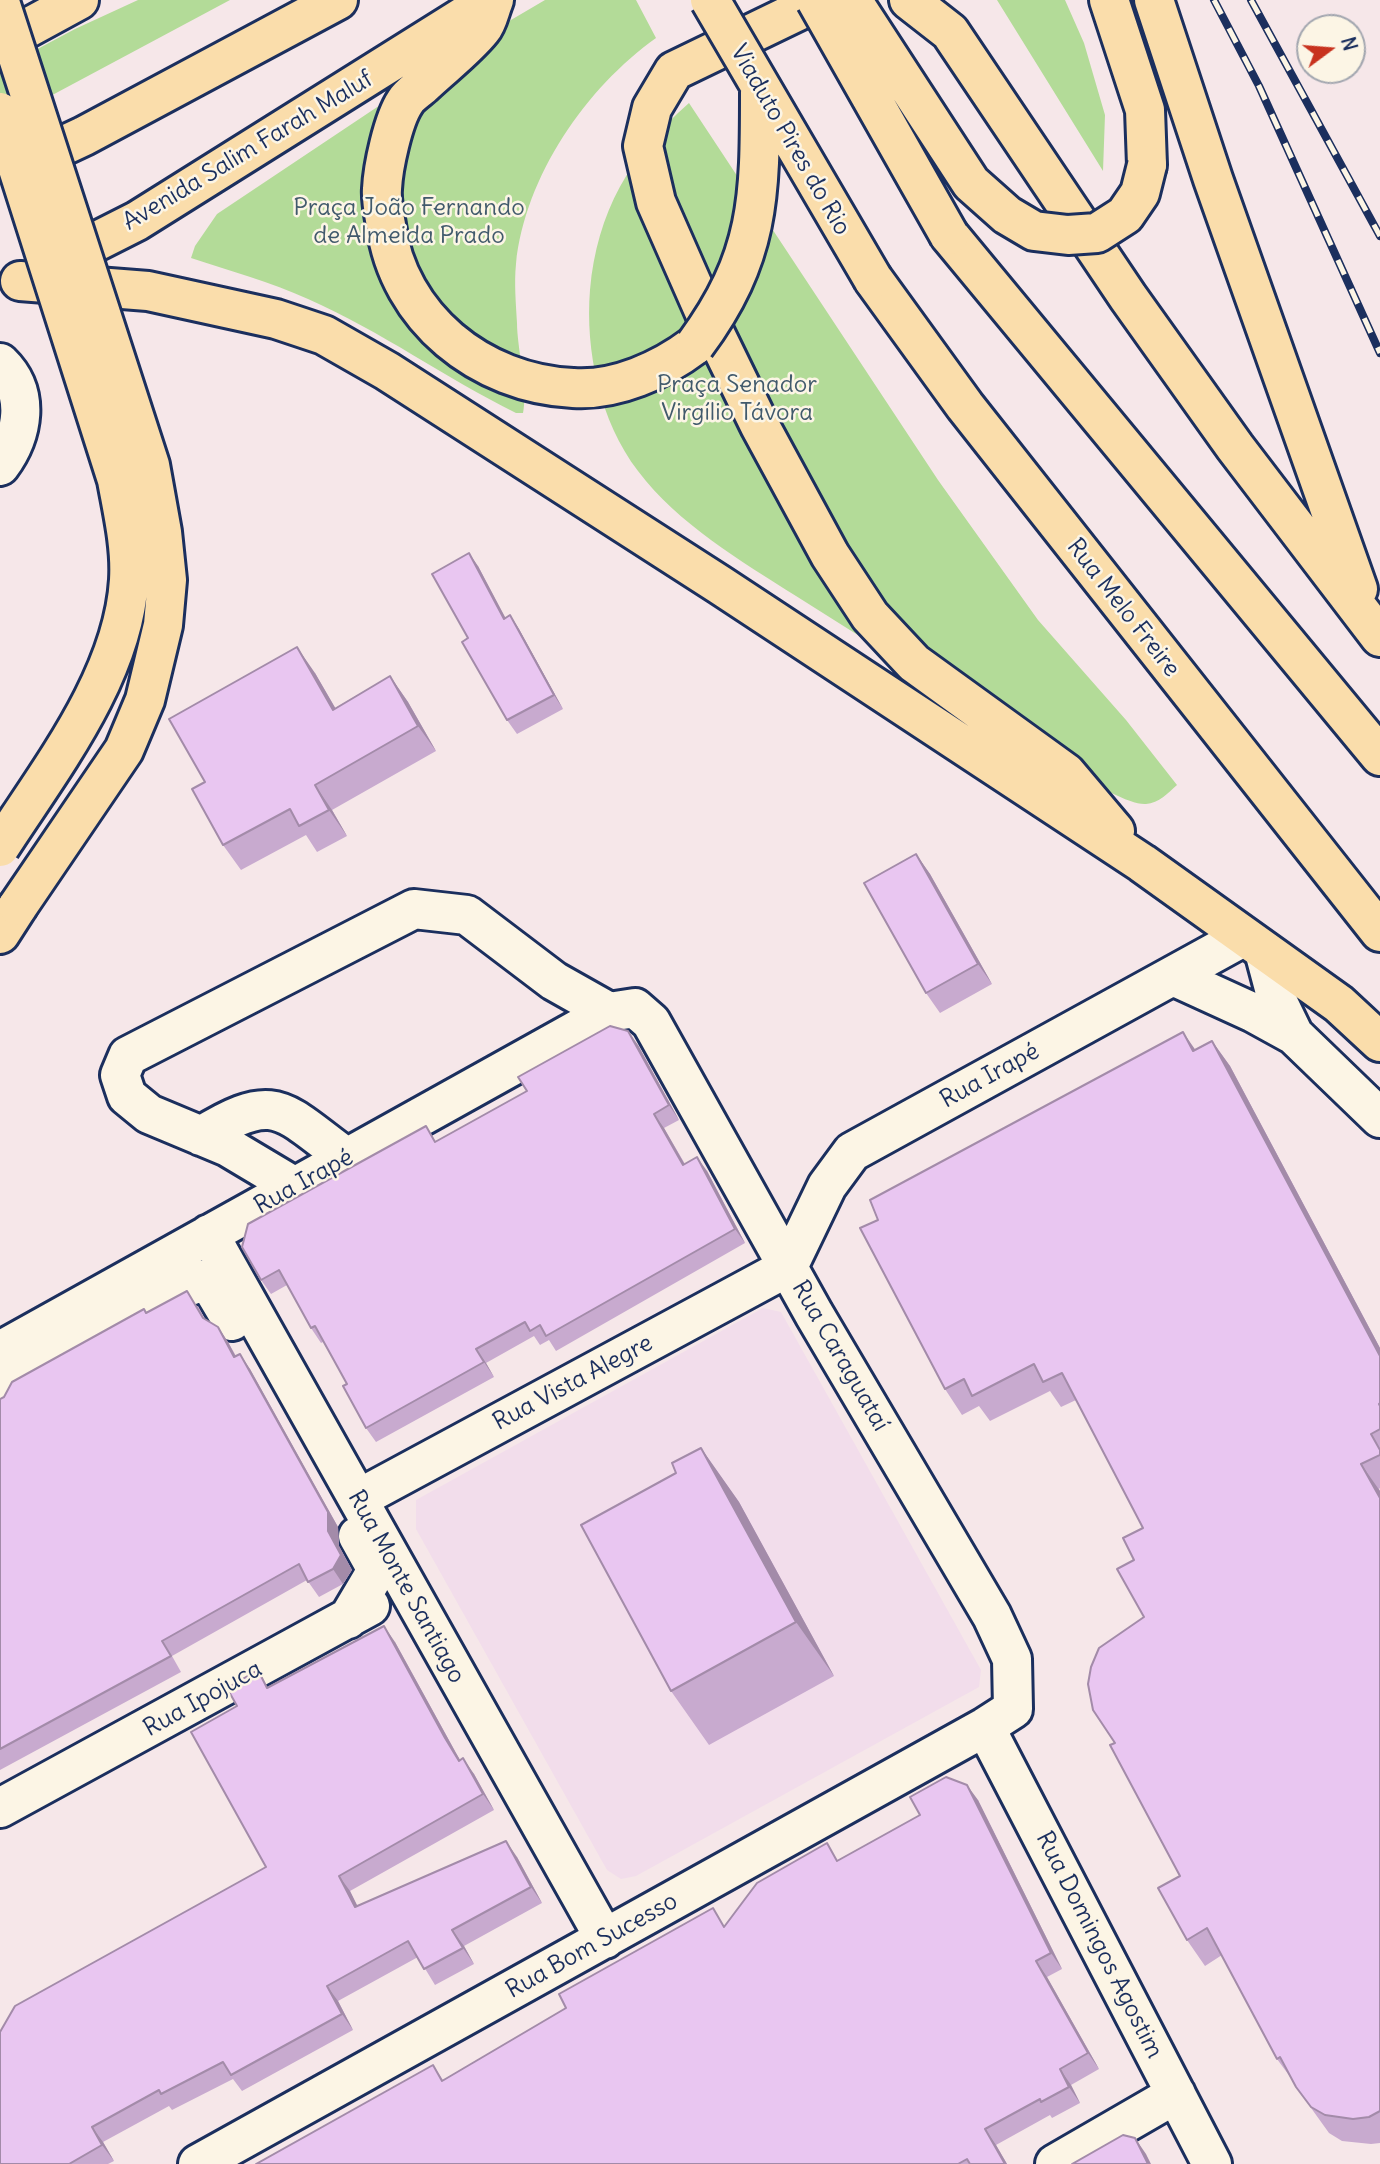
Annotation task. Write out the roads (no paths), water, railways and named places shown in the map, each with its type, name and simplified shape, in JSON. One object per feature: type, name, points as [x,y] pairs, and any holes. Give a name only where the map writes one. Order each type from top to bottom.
[{"type":"main road","points":[[0,43],[79,0]]},
{"type":"main road","points":[[0,175],[84,135],[338,0]]},
{"type":"main road","points":[[492,0],[484,28],[405,102],[393,137],[381,191],[389,248],[404,289],[429,322],[461,350],[500,372],[539,384],[575,389],[626,380],[670,363],[695,345],[711,323],[743,264],[757,210],[760,90]]},
{"type":"main road","name":"Avenida Salim Farah Maluf","points":[[10,286],[137,221],[492,0]]},
{"type":"main road","name":"Viaduto Pires do Rio","points":[[710,0],[760,90],[873,279]]},
{"type":"main road","points":[[1142,863],[1066,773],[914,663],[870,616],[830,555],[760,426],[704,312],[656,202],[643,146],[652,108],[674,71],[818,0],[949,235],[1380,756]]},
{"type":"main road","points":[[852,0],[971,183],[1007,215],[1034,231],[1068,235],[1097,233],[1125,215],[1140,193],[1147,164],[1145,110],[1109,0]]},
{"type":"main road","points":[[909,0],[950,32],[1128,297],[1235,447],[1374,629]]},
{"type":"main road","points":[[1154,0],[1213,179],[1374,629]]},
{"type":"main road","points":[[0,2],[150,465],[167,580],[163,625],[145,700],[124,750],[9,920]]},
{"type":"main road","points":[[0,112],[117,480],[126,531],[129,580],[121,631],[82,720],[0,846]]},
{"type":"main road","name":"Rua Melo Freire","points":[[873,279],[965,406],[1380,932]]},
{"type":"main road","points":[[10,286],[148,291],[264,316],[324,335],[387,371],[720,584],[1142,863],[1339,1004],[1380,1042]]},
{"type":"street","points":[[0,363],[11,379],[21,416],[15,443],[0,466]]},
{"type":"street","points":[[295,1187],[228,1147],[149,1114],[127,1096],[120,1075],[128,1056],[414,909],[467,915],[554,981],[608,1012]]},
{"type":"street","points":[[1254,944],[1294,1035]]},
{"type":"street","name":"Rua Irapé","points":[[788,1267],[827,1186],[852,1152],[1173,976],[1254,944]]},
{"type":"street","points":[[1173,976],[1254,1013],[1294,1035],[1380,1118]]},
{"type":"street","name":"Rua Caraguataí","points":[[608,1012],[620,1008],[635,1008],[651,1022],[788,1267],[992,1616],[1012,1658],[1013,1709],[985,1727]]},
{"type":"street","name":"Rua Irapé","points":[[0,1351],[608,1012]]},
{"type":"street","points":[[201,1136],[236,1115],[261,1108],[282,1112],[347,1158]]},
{"type":"street","name":"Rua Monte Santiago","points":[[209,1234],[336,1472],[405,1587],[605,1939]]},
{"type":"street","name":"Rua Vista Alegre","points":[[336,1472],[788,1267]]},
{"type":"street","points":[[0,1396],[5,1382],[147,1303],[207,1279],[336,1472],[377,1570],[348,1619]]},
{"type":"street","name":"Rua Ipojuca","points":[[0,1808],[405,1587]]},
{"type":"street","points":[[0,1791],[164,1708],[252,1672]]},
{"type":"street","name":"Rua Bom Sucesso","points":[[198,2164],[985,1727]]},
{"type":"street","name":"Rua Domingos Agostim","points":[[985,1727],[1212,2164]]},
{"type":"street","points":[[1055,2164],[1175,2094]]},
{"type":"railway","points":[[1214,0],[1259,86],[1380,353]]},
{"type":"railway","points":[[1251,0],[1380,236]]},
{"type":"park label","name":"Praça João Fernando de Almeida Prado","points":[[409,222]]},
{"type":"park label","name":"Praça Senador Virgílio Távora","points":[[737,399]]}]
